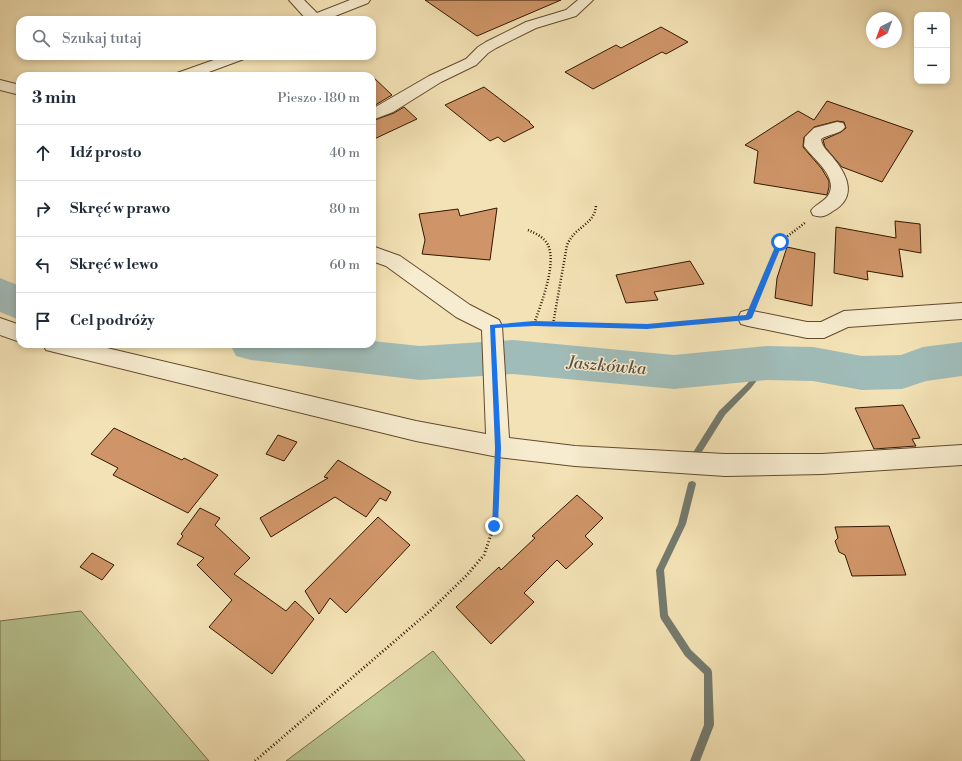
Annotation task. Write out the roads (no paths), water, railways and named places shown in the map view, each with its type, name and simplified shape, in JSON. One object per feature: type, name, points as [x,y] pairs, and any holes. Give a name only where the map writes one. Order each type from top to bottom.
[{"type":"street","points":[[296,0],[311,16]]},
{"type":"street","points":[[325,16],[363,0]]},
{"type":"street","points":[[376,113],[435,79],[459,69],[471,62],[491,44],[531,25],[571,13],[586,0]]},
{"type":"street","points":[[193,72],[228,60]]},
{"type":"street","points":[[0,85],[16,89]]},
{"type":"street","points":[[820,211],[835,202],[841,192],[840,183],[834,170],[813,146],[814,137],[820,132],[837,127]]},
{"type":"street","points":[[376,255],[393,261],[492,332],[498,448]]},
{"type":"street","points":[[748,318],[807,330],[824,330],[844,319],[962,311]]},
{"type":"street","points":[[0,326],[16,332]]},
{"type":"street","points":[[71,348],[416,431],[498,448],[575,456],[725,465],[822,464],[962,455]]},
{"type":"waterway","name":"Jaszkówka","points":[[0,293],[16,303]]},
{"type":"waterway","name":"Jaszkówka","points":[[287,348],[420,363],[513,357],[674,372],[767,363],[813,364],[862,373],[902,372],[923,364],[962,359]]},
{"type":"waterway","points":[[695,456],[722,413],[749,386],[767,363]]},
{"type":"waterway","points":[[692,484],[682,524],[660,570],[664,616],[688,653],[708,672],[709,725],[695,761]]}]
